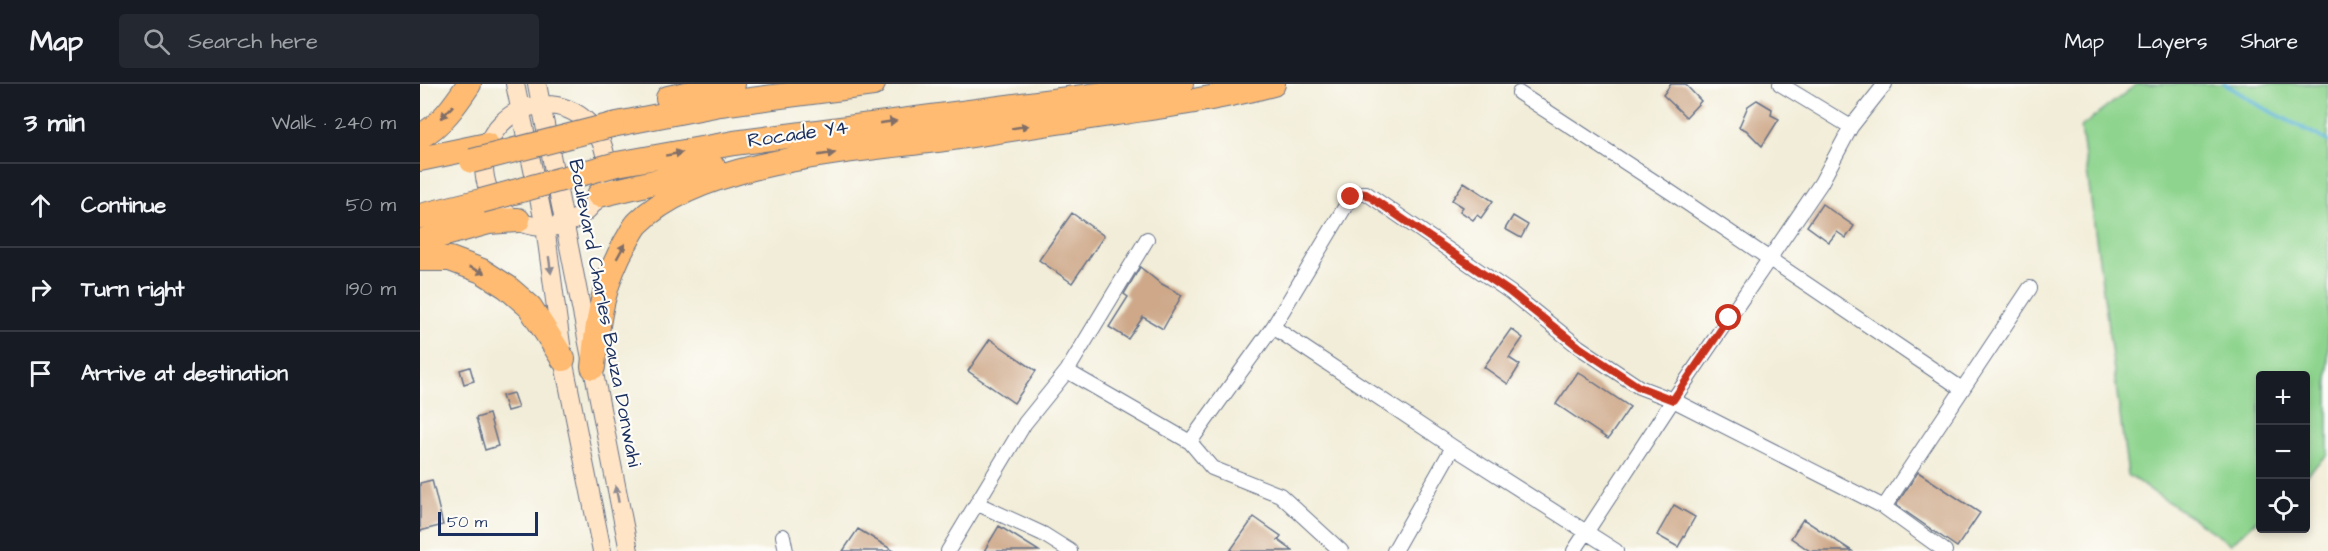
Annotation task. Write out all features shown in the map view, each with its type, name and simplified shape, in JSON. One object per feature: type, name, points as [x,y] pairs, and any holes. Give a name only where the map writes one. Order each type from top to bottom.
[{"type":"highway","points":[[420,136],[428,133],[458,100],[469,84]]},
{"type":"highway","points":[[586,121],[645,103],[733,84]]},
{"type":"highway","name":"Rocade Y4","points":[[420,174],[480,153],[612,125],[720,104],[873,84]]},
{"type":"highway","name":"Rocade Y4","points":[[420,216],[616,164],[734,143],[1182,84]]},
{"type":"highway","points":[[599,195],[717,167],[785,160],[1158,107],[1249,91],[1273,84]]},
{"type":"highway","points":[[420,159],[480,153]]},
{"type":"highway","points":[[593,368],[597,320],[604,292],[617,256],[637,224],[665,200],[706,183],[785,160]]},
{"type":"highway","points":[[420,241],[489,222],[518,220]]},
{"type":"highway","points":[[420,259],[450,259],[482,271],[507,287],[530,307],[563,359]]},
{"type":"main road","points":[[515,84],[545,227],[563,359],[602,551]]},
{"type":"main road","name":"Boulevard Charles Bauza Donwahi","points":[[537,84],[629,551]]},
{"type":"main road","points":[[540,105],[557,106],[586,121],[598,136],[605,156],[605,176],[599,195],[590,207],[579,217],[565,224],[545,227],[518,220],[503,210],[492,196],[485,180],[484,162],[480,153],[506,119],[520,110],[540,105]]},
{"type":"street","points":[[1780,84],[1851,128]]},
{"type":"street","points":[[1574,551],[1673,400],[1821,183],[1851,128],[1885,84]]},
{"type":"street","points":[[1519,93],[1962,389]]},
{"type":"street","points":[[1190,442],[1273,327],[1351,197],[1359,193],[1366,194],[1510,292],[1579,347],[1639,387],[1673,400],[1884,507],[1945,551]]},
{"type":"street","points":[[948,551],[1025,423],[1067,371],[1147,239]]},
{"type":"street","points":[[1884,507],[2030,288]]},
{"type":"street","points":[[1273,327],[1453,447],[1616,551]]},
{"type":"street","points":[[1067,371],[1190,442],[1212,468],[1280,495],[1341,551]]},
{"type":"street","points":[[1394,551],[1453,447]]},
{"type":"street","points":[[978,504],[1043,534],[1070,551]]},
{"type":"street","points":[[783,536],[786,551]]},
{"type":"green space","points":[[2137,84],[2328,84],[2328,454],[2310,471],[2310,371],[2256,371],[2256,521],[2231,544],[2128,475],[2081,127]]},
{"type":"building","points":[[1671,84],[1685,84],[1701,101],[1686,117],[1663,95]]},
{"type":"building","points":[[1757,100],[1772,109],[1771,115],[1779,119],[1762,146],[1746,130],[1739,127],[1748,106]]},
{"type":"building","points":[[1464,182],[1493,201],[1481,218],[1477,215],[1473,220],[1460,211],[1463,207],[1452,200]]},
{"type":"building","points":[[1822,204],[1854,226],[1846,238],[1837,232],[1829,242],[1807,226]]},
{"type":"building","points":[[1072,213],[1104,236],[1072,283],[1039,260]]},
{"type":"building","points":[[1513,216],[1528,225],[1521,238],[1505,229]]},
{"type":"building","points":[[1140,267],[1160,283],[1182,295],[1163,329],[1143,317],[1128,339],[1109,327],[1128,297],[1124,294]]},
{"type":"building","points":[[1511,329],[1523,338],[1509,358],[1520,365],[1508,384],[1484,367]]},
{"type":"building","points":[[990,339],[1036,371],[1014,403],[968,371]]},
{"type":"building","points":[[470,367],[474,381],[464,384],[460,370]]},
{"type":"building","points":[[1578,372],[1630,407],[1608,439],[1556,404]]},
{"type":"building","points":[[513,393],[518,408],[507,411],[502,396]]},
{"type":"building","points":[[489,414],[498,446],[485,450],[476,418]]},
{"type":"building","points":[[1918,472],[1980,513],[1957,547],[1896,505]]},
{"type":"building","points":[[432,480],[443,525],[420,531],[420,483]]},
{"type":"building","points":[[1674,505],[1695,517],[1678,547],[1657,535]]},
{"type":"building","points":[[1254,517],[1281,536],[1278,540],[1293,551],[1230,551]]},
{"type":"building","points":[[1803,519],[1852,551],[1810,551],[1791,538]]},
{"type":"building","points":[[999,526],[1039,551],[984,551]]},
{"type":"building","points":[[858,529],[894,551],[843,551]]},
{"type":"waterway","points":[[2225,84],[2258,105],[2328,141]]},
{"type":"route","points":[[1351,197],[1359,193],[1366,194],[1510,292],[1579,347],[1639,387],[1673,400],[1729,318]]}]
